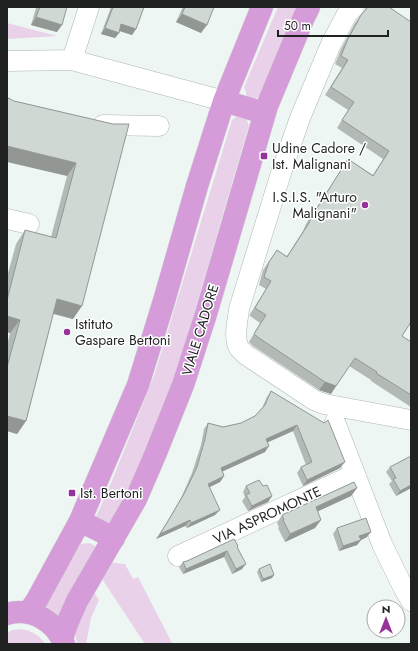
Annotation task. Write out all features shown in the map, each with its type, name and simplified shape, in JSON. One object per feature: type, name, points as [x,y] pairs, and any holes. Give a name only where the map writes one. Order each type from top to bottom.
[{"type":"main road","points":[[13,613],[37,600],[78,526],[138,385],[197,186],[224,101],[262,7]]},
{"type":"main road","name":"VIALE CADORE","points":[[63,641],[69,619],[77,601],[136,499],[183,385],[206,314],[264,113],[309,7]]},
{"type":"main road","points":[[224,101],[264,113]]},
{"type":"main road","points":[[78,526],[111,544]]},
{"type":"main road","points":[[13,613],[43,618],[54,626],[63,641]]},
{"type":"street","points":[[72,60],[89,7]]},
{"type":"street","points":[[354,7],[347,14],[331,44],[300,118],[282,170],[239,308],[236,341],[239,349],[246,355],[314,400],[338,407],[411,420]]},
{"type":"street","points":[[7,61],[72,60],[188,98],[224,101]]},
{"type":"street","points":[[84,121],[106,126],[159,126]]},
{"type":"street","points":[[7,219],[29,224]]},
{"type":"street","points":[[335,422],[382,544],[411,601]]},
{"type":"street","name":"VIA ASPROMONTE","points":[[178,556],[355,474]]},
{"type":"shaded area","points":[[278,7],[301,7],[262,94],[255,99],[247,96],[244,87]]},
{"type":"shaded area","points":[[7,23],[57,36],[7,39]]},
{"type":"shaded area","points":[[239,115],[246,118],[249,125],[174,382],[129,496],[111,528],[95,519],[154,376],[232,120]]},
{"type":"shaded area","points":[[89,543],[95,546],[96,553],[60,616],[44,607],[81,544]]},
{"type":"shaded area","points":[[107,562],[125,564],[133,579],[138,577],[172,643],[171,644],[145,644],[98,573]]},
{"type":"shaded area","points":[[91,588],[99,600],[91,618],[86,644],[77,644],[75,624]]},
{"type":"shaded area","points":[[21,629],[34,634],[45,644],[7,644],[7,633],[12,630]]},
{"type":"building","points":[[40,7],[67,7],[62,25],[36,17]]},
{"type":"building","points":[[113,7],[144,7],[136,29],[121,24],[119,33],[105,28]]},
{"type":"building","points":[[185,7],[214,7],[207,25],[182,14]]},
{"type":"building","name":"I.S.I.S. \"Arturo Malignani\"","points":[[368,7],[389,7],[411,22],[411,322],[402,336],[411,342],[411,395],[355,358],[336,386],[325,382],[254,334],[266,315],[255,308],[271,281],[264,277],[269,262],[277,250],[287,257],[348,159],[373,176],[389,151],[342,120],[354,102],[331,87],[348,60],[341,56],[347,41],[361,15]]},
{"type":"building","points":[[7,96],[14,101],[113,124],[129,124],[82,306],[57,299],[26,421],[7,416],[7,367],[20,320],[7,316],[7,300],[25,230],[56,238],[76,163],[7,146]]},
{"type":"building","points":[[271,391],[324,423],[328,420],[345,462],[307,480],[301,467],[312,462],[297,425],[266,439],[269,446],[221,468],[224,476],[208,484],[220,510],[191,523],[190,520],[160,534],[185,492],[197,467],[208,423],[223,427],[241,423],[255,416],[265,405]]},
{"type":"building","points":[[411,456],[411,485],[400,491],[393,479],[396,478],[390,467]]},
{"type":"building","points":[[259,480],[263,486],[267,485],[272,496],[252,506],[246,495],[250,493],[246,486]]},
{"type":"building","points":[[354,482],[357,488],[316,507],[321,520],[290,534],[282,515]]},
{"type":"building","points":[[366,518],[371,532],[359,536],[361,540],[343,546],[337,528]]},
{"type":"building","points":[[234,539],[246,564],[236,569],[227,551],[186,569],[183,562]]},
{"type":"building","points":[[270,564],[274,575],[263,579],[259,569]]},
{"type":"place","name":"Udine Cadore / Ist. Malignani","points":[[264,156]]},
{"type":"place","name":"I.S.I.S. \"Arturo Malignani\"","points":[[365,205]]},
{"type":"place","name":"Istituto Gaspare Bertoni","points":[[67,332]]},
{"type":"place","name":"Ist. Bertoni","points":[[72,493]]}]
